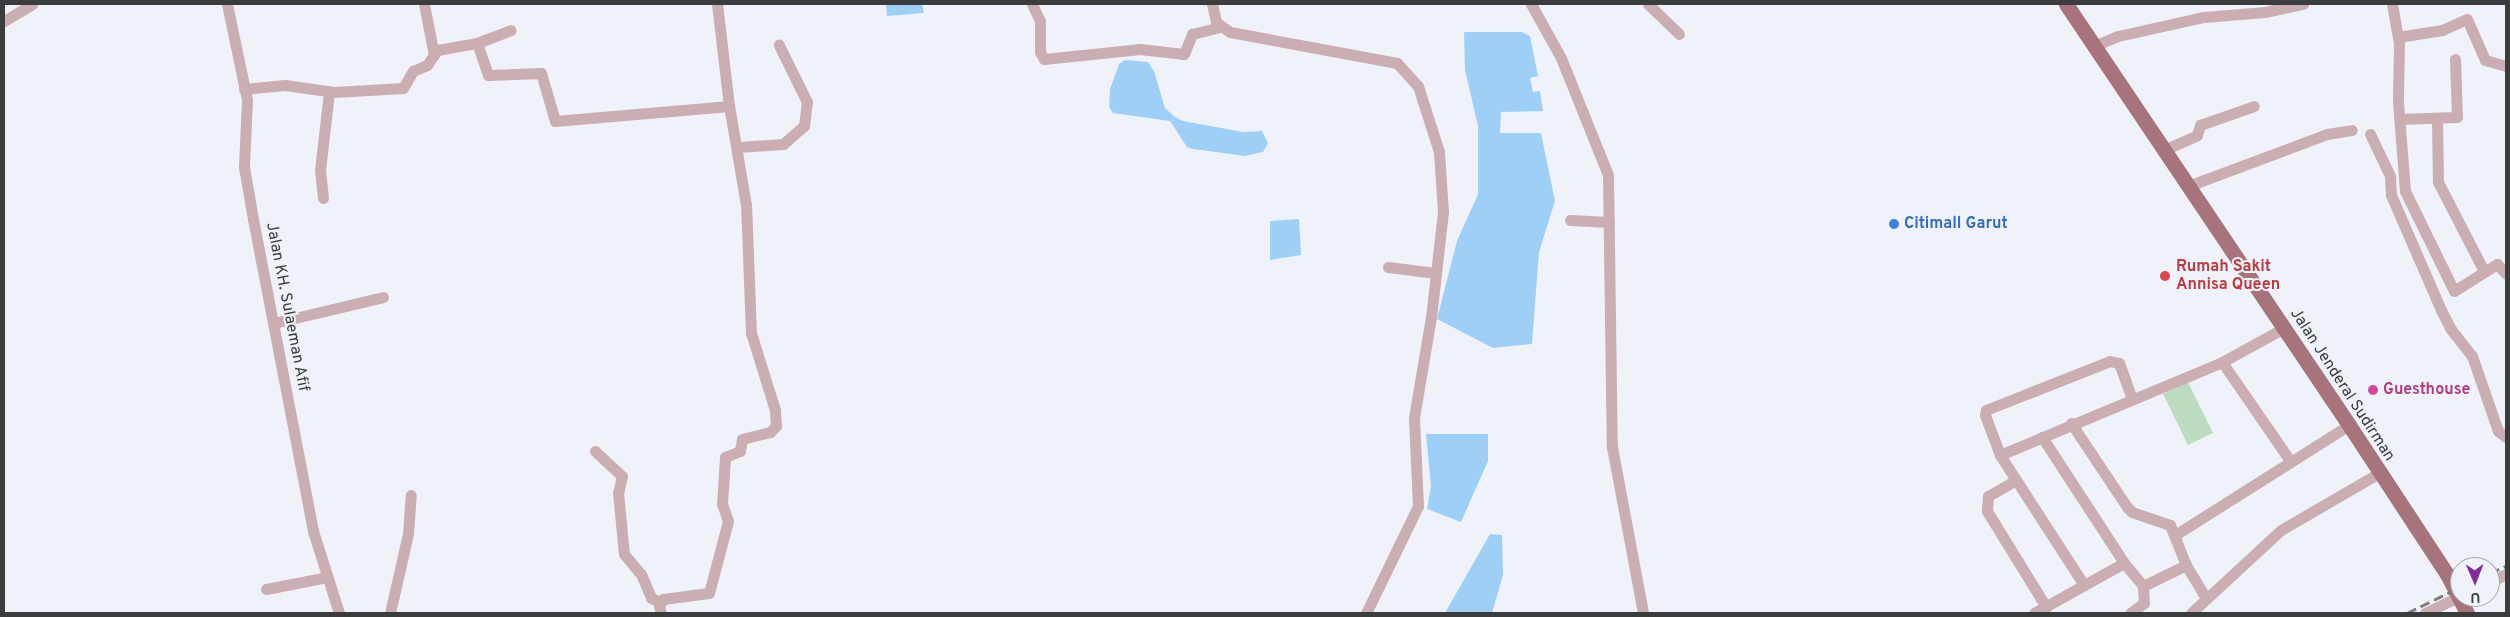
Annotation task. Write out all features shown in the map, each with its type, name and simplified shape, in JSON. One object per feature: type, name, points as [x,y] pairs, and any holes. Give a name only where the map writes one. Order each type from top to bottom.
[{"type":"main road","name":"Jalan Jenderal Sudirman","points":[[2066,4],[2349,425],[2450,582]]},
{"type":"street","points":[[4,21],[32,4]]},
{"type":"street","name":"Jalan KH. Sulaeman Afif","points":[[227,4],[247,100],[244,167],[313,531],[339,613]]},
{"type":"street","points":[[424,4],[434,55]]},
{"type":"street","points":[[595,451],[622,476],[618,493],[624,554],[641,574],[650,598],[661,608],[676,596],[709,593],[728,521],[722,504],[725,457],[740,451],[742,439],[770,432],[776,426],[775,410],[751,333],[746,204],[738,148],[729,106],[716,4]]},
{"type":"street","points":[[1032,4],[1040,20],[1040,52],[1044,59],[1140,49],[1184,54],[1192,34],[1220,28],[1386,60],[1397,64],[1413,79],[1441,163],[1443,212],[1414,418],[1418,506],[1366,613]]},
{"type":"street","points":[[1212,4],[1213,16],[1220,28]]},
{"type":"street","points":[[1531,4],[1561,58],[1606,164],[1612,447],[1643,613]]},
{"type":"street","points":[[1648,4],[1679,34]]},
{"type":"street","points":[[2094,46],[2118,36],[2204,17],[2265,12],[2303,4]]},
{"type":"street","points":[[2392,4],[2398,36],[2400,119],[2405,191],[2452,288],[2458,291],[2484,271],[2499,263],[2506,274]]},
{"type":"street","points":[[2398,36],[2442,30],[2467,19],[2485,60],[2506,66]]},
{"type":"street","points":[[244,89],[280,85],[329,92],[403,88],[413,71],[426,66],[437,50],[477,43],[511,30]]},
{"type":"street","points":[[477,43],[488,75],[541,73],[555,121],[729,106]]},
{"type":"street","points":[[738,148],[783,144],[804,126],[805,98],[779,45]]},
{"type":"street","points":[[2400,119],[2456,119],[2458,115],[2455,59]]},
{"type":"street","points":[[323,198],[320,170],[329,92]]},
{"type":"street","points":[[2164,150],[2197,135],[2200,125],[2254,106]]},
{"type":"street","points":[[2437,119],[2438,182],[2484,271]]},
{"type":"street","points":[[2188,186],[2327,134],[2352,130]]},
{"type":"street","points":[[2370,134],[2390,176],[2391,195],[2441,310],[2450,328],[2472,356],[2498,432],[2506,437]]},
{"type":"street","points":[[1570,220],[1608,222]]},
{"type":"street","points":[[1388,267],[1436,272]]},
{"type":"street","points":[[274,323],[383,297]]},
{"type":"street","points":[[2000,456],[2071,423],[2222,362],[2284,328]]},
{"type":"street","points":[[2084,585],[2000,456],[1985,415],[1990,407],[2110,361],[2119,362],[2132,398]]},
{"type":"street","points":[[2222,362],[2291,462]]},
{"type":"street","points":[[2071,423],[2127,507],[2132,512],[2164,520],[2175,534],[2186,565],[2206,598]]},
{"type":"street","points":[[2175,534],[2349,425]]},
{"type":"street","points":[[2042,436],[2124,563],[2143,586],[2144,603],[2130,613]]},
{"type":"street","points":[[2191,613],[2281,530],[2379,473]]},
{"type":"street","points":[[2016,480],[1988,496],[1988,511],[2046,607]]},
{"type":"street","points":[[390,613],[399,564],[408,534],[412,495]]},
{"type":"street","points":[[2034,613],[2124,563]]},
{"type":"street","points":[[2143,586],[2186,565]]},
{"type":"street","points":[[266,589],[327,577]]},
{"type":"street","points":[[2425,613],[2450,600]]},
{"type":"green space","points":[[2188,382],[2213,433],[2188,445],[2163,394]]},
{"type":"water","points":[[886,4],[922,4],[924,13],[887,16]]},
{"type":"water","points":[[1464,32],[1522,32],[1530,36],[1538,76],[1530,78],[1533,92],[1540,91],[1543,111],[1501,112],[1500,133],[1541,133],[1555,201],[1539,252],[1532,344],[1493,348],[1437,319],[1457,241],[1478,194],[1478,126],[1465,70]]},
{"type":"water","points":[[1125,60],[1148,62],[1154,71],[1165,108],[1175,117],[1183,121],[1243,132],[1262,131],[1268,143],[1263,152],[1245,156],[1193,149],[1187,147],[1170,121],[1113,113],[1109,107],[1110,89],[1119,64]]},
{"type":"water","points":[[1299,219],[1301,255],[1270,260],[1270,221]]},
{"type":"water","points":[[1426,434],[1488,434],[1488,461],[1461,522],[1427,509],[1431,486]]},
{"type":"water","points":[[1490,534],[1502,535],[1503,575],[1492,613],[1445,613]]},
{"type":"railway","points":[[2500,569],[2506,566]]},
{"type":"railway","points":[[2407,613],[2450,592]]},
{"type":"place","name":"Citimall Garut","points":[[1894,224]]},
{"type":"place","name":"Rumah Sakit Annisa Queen","points":[[2165,276]]},
{"type":"place","name":"Guesthouse","points":[[2373,390]]}]
